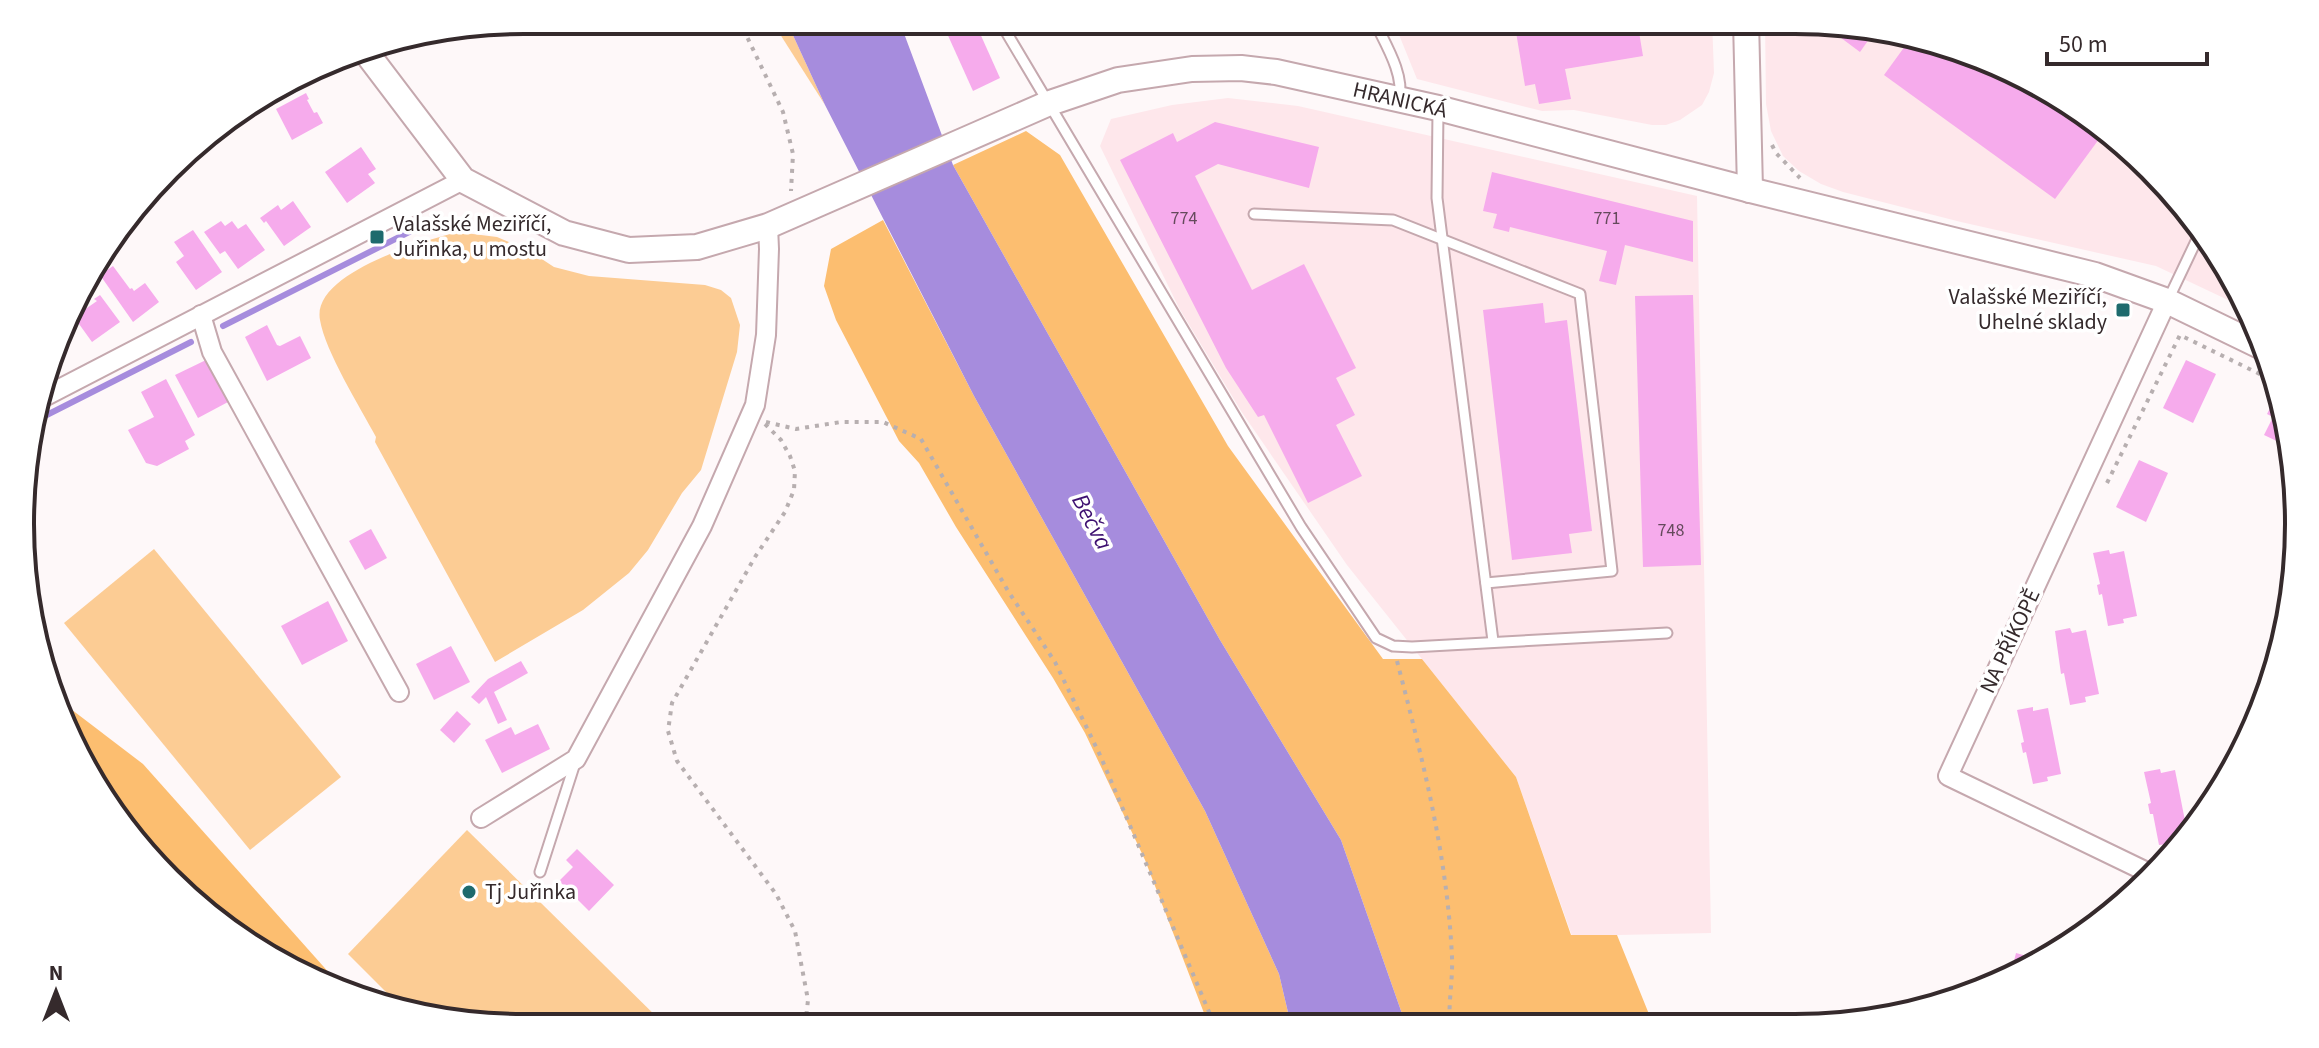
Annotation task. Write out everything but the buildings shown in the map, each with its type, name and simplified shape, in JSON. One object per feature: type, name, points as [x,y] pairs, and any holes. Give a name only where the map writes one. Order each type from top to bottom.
[{"type":"street","points":[[1746,34],[1750,190]]},
{"type":"street","points":[[52,393],[463,180],[371,59]]},
{"type":"street","name":"HRANICKÁ","points":[[463,180],[564,233],[629,250],[697,247],[789,217],[1047,104],[1141,75],[1223,68],[1276,72],[1438,108],[1750,190],[2095,275],[2167,301],[2250,341]]},
{"type":"street","points":[[481,818],[576,759],[702,526],[759,413],[766,335],[789,217]]},
{"type":"street","name":"NA PŘÍKOPĚ","points":[[2142,869],[1948,776],[2167,301]]},
{"type":"street","points":[[201,315],[212,352],[399,692]]},
{"type":"lane","points":[[1007,34],[1301,527],[1376,638],[1393,646],[1667,633]]},
{"type":"lane","points":[[1380,34],[1398,76],[1399,99]]},
{"type":"lane","points":[[1438,108],[1437,198],[1493,641]]},
{"type":"lane","points":[[1254,214],[1393,220],[1580,294],[1612,571],[1486,583]]},
{"type":"lane","points":[[2167,301],[2195,242]]},
{"type":"lane","points":[[540,872],[576,759]]},
{"type":"path","points":[[746,34],[783,112],[793,154],[789,217]]},
{"type":"path","points":[[1770,140],[1776,153],[1797,176],[1811,184]]},
{"type":"path","points":[[2103,492],[2180,335],[2262,375]]},
{"type":"path","points":[[759,413],[796,429],[841,422],[883,422],[921,439],[1008,591],[1055,662],[1100,755],[1210,1014]]},
{"type":"path","points":[[759,413],[790,456],[795,471],[794,490],[785,512],[747,570],[672,703],[668,731],[677,761],[776,894],[795,931],[808,1000],[806,1014]]},
{"type":"path","points":[[1393,646],[1439,832],[1452,959],[1450,1014]]},
{"type":"shaded area","points":[[780,34],[792,34],[825,105]]},
{"type":"shaded area","points":[[1399,34],[1713,34],[1714,73],[1709,92],[1702,105],[1680,120],[1666,125],[1574,110],[1542,111],[1417,79]]},
{"type":"shaded area","points":[[1765,34],[1827,35],[1891,43],[1983,71],[2067,117],[2118,156],[2184,226],[2231,301],[2156,266],[1961,222],[1821,184],[1799,171],[1783,156],[1771,131],[1766,104]]},
{"type":"shaded area","points":[[1228,98],[1298,106],[1697,196],[1711,933],[1572,936],[1516,777],[1347,565],[1241,411],[1179,308],[1100,146],[1111,119],[1172,105]]},
{"type":"shaded area","points":[[1026,131],[1060,155],[1228,446],[1383,659],[1422,659],[1516,777],[1571,935],[1617,935],[1649,1014],[1402,1014],[1341,840],[1220,640],[953,165]]},
{"type":"shaded area","points":[[883,220],[974,396],[1205,811],[1279,974],[1288,1014],[1204,1014],[1145,860],[1085,733],[919,463],[899,441],[836,320],[824,286],[831,249]]},
{"type":"shaded area","points":[[457,232],[497,237],[528,250],[554,267],[589,276],[705,285],[721,290],[731,298],[740,325],[737,352],[701,470],[682,493],[648,550],[629,573],[583,610],[495,662],[375,442],[376,437],[344,379],[320,320],[322,303],[333,288],[351,274],[397,251]]},
{"type":"shaded area","points":[[154,549],[341,777],[250,850],[64,623]]},
{"type":"shaded area","points":[[70,708],[143,764],[330,974],[252,931],[226,913],[178,870],[135,822],[117,796]]},
{"type":"shaded area","name":"Tj Juřinka","points":[[467,830],[654,1014],[492,1013],[428,1005],[389,995],[348,954]]},
{"type":"water","name":"Bečva","points":[[792,34],[904,34],[953,165],[1220,640],[1341,840],[1402,1014],[1288,1014],[1279,974],[1205,811],[974,396],[825,105]]},
{"type":"waterway","points":[[223,326],[427,223]]},
{"type":"waterway","points":[[46,415],[191,342]]},
{"type":"place","name":"Valašské Meziříčí, Juřinka, u mostu","points":[[377,237]]},
{"type":"place","name":"Valašské Meziříčí, Uhelné sklady","points":[[2123,310]]},
{"type":"place","name":"Tj Juřinka","points":[[469,892]]}]
